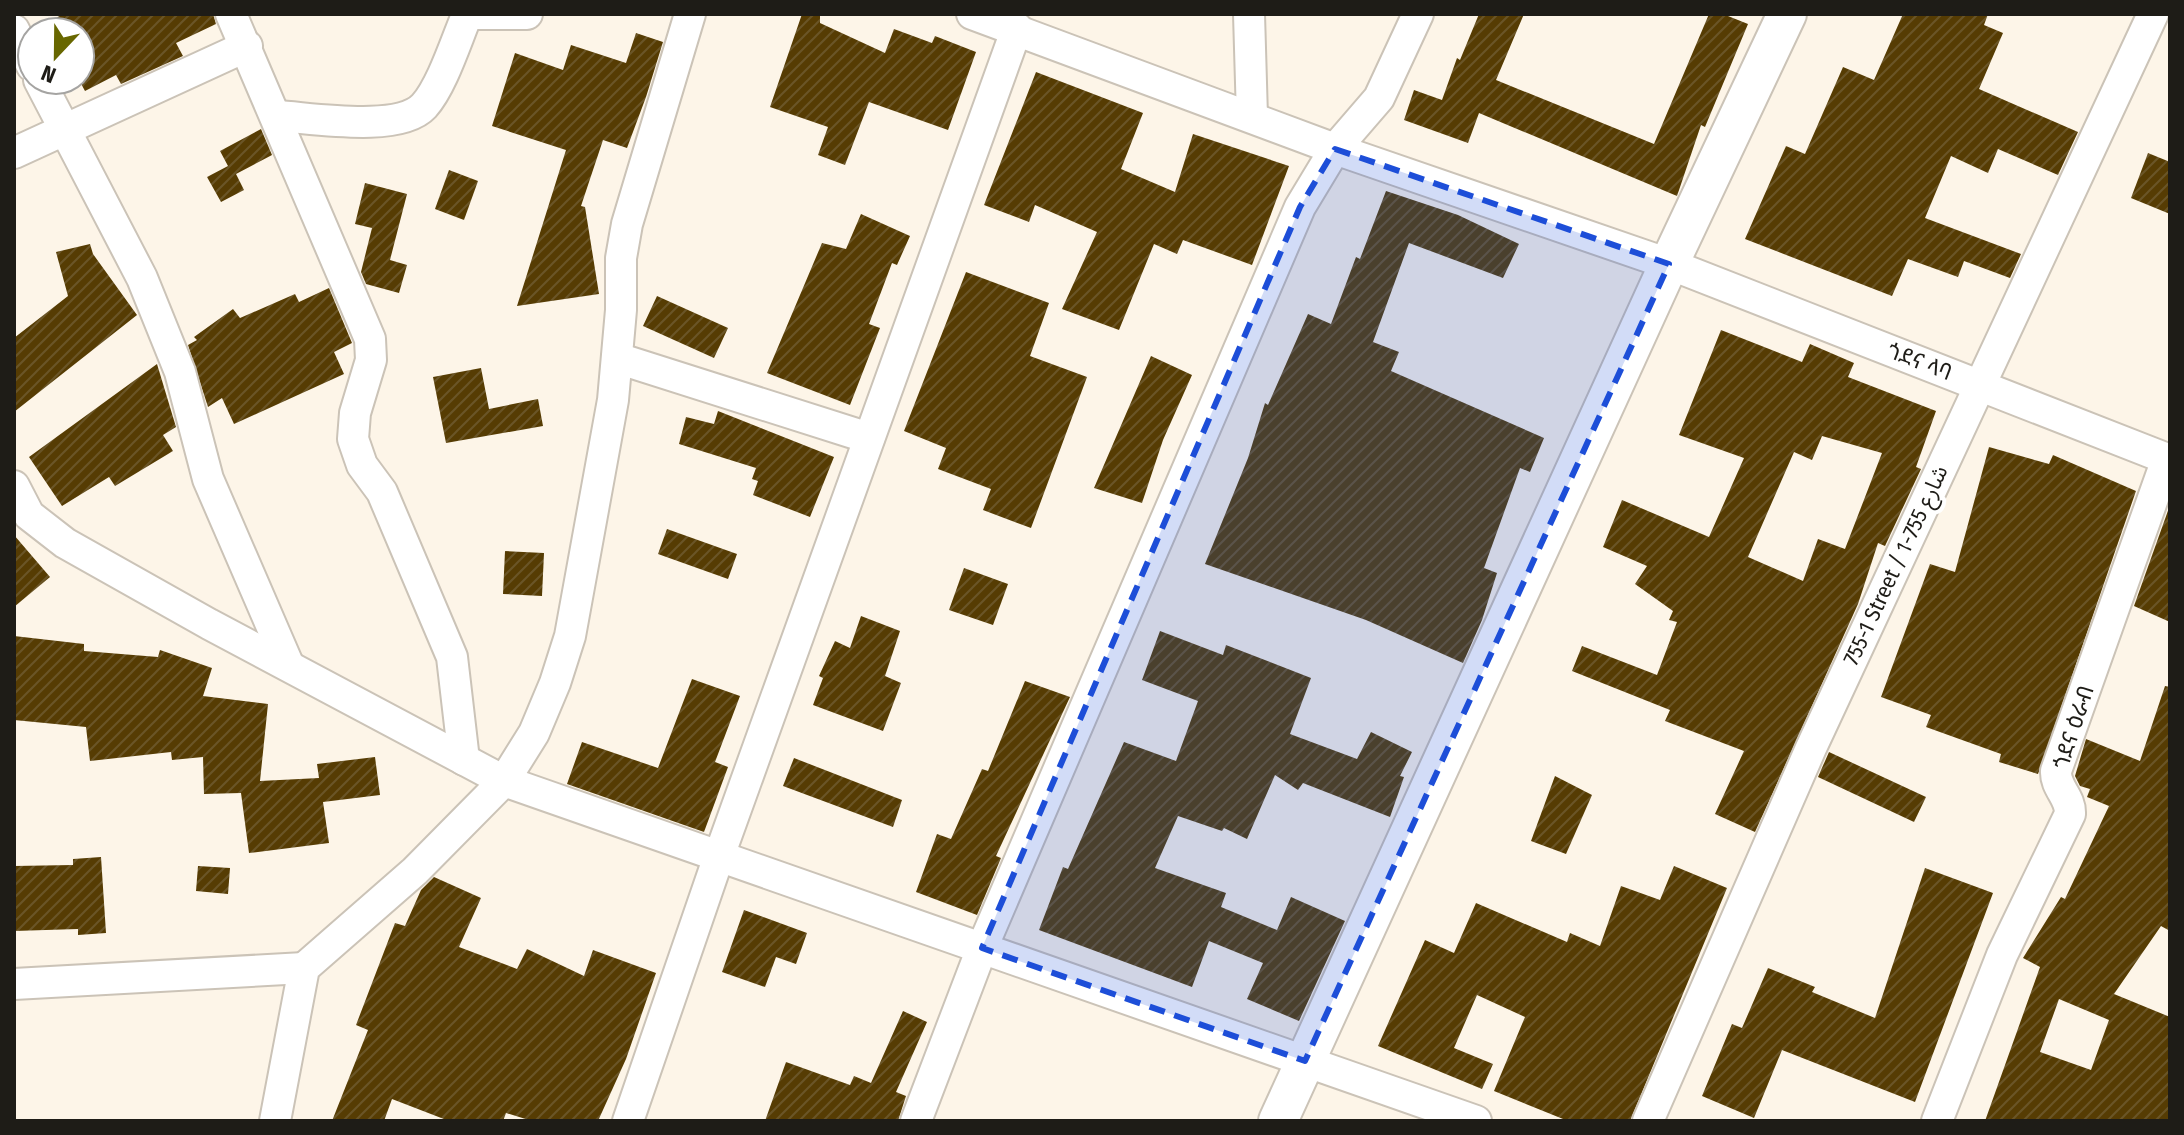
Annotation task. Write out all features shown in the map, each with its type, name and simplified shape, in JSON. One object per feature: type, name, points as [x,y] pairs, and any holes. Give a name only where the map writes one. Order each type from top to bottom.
[{"type":"street","points":[[231,14],[370,339],[371,360],[355,413],[353,439],[362,465],[382,492],[452,657],[464,760]]},
{"type":"street","points":[[277,116],[379,122],[410,117],[430,96],[467,14],[527,14]]},
{"type":"street","points":[[14,984],[304,968],[415,871],[504,781],[534,733],[570,636],[613,400],[621,258],[627,224],[690,14]]},
{"type":"street","name":"ጎደና ላባ","points":[[972,14],[1017,28],[1335,149],[1669,264],[2169,459]]},
{"type":"street","points":[[1249,14],[1252,117]]},
{"type":"street","points":[[916,1121],[982,948],[1300,207],[1335,149],[1379,98],[1418,14]]},
{"type":"street","points":[[1278,1121],[1669,264],[1787,14]]},
{"type":"street","name":"755-1 Street / شارع 755-1","points":[[1648,1121],[1811,748],[2153,14]]},
{"type":"street","points":[[628,1121],[718,859],[1017,28]]},
{"type":"street","points":[[14,153],[247,46]]},
{"type":"street","points":[[47,96],[142,278],[180,372],[208,479],[288,664]]},
{"type":"street","points":[[617,358],[869,438]]},
{"type":"street","name":"ጎደና ዕራብ","points":[[1937,1121],[2002,955],[2070,814],[2069,803],[2056,783],[2056,771],[2169,459]]},
{"type":"street","points":[[14,486],[29,515],[65,543],[209,624],[504,781],[718,859],[1476,1121]]},
{"type":"street","points":[[275,1121],[304,968]]},
{"type":"highlighted area","points":[[1335,149],[1669,264],[1305,1061],[982,948],[1300,207]]},
{"type":"building","points":[[213,14],[216,24],[176,43],[183,56],[121,84],[116,75],[96,85],[96,16],[60,16]]},
{"type":"building","points":[[802,14],[820,14],[820,23],[885,53],[894,29],[932,43],[935,36],[976,52],[948,130],[869,102],[845,165],[818,155],[828,127],[770,107]]},
{"type":"building","points":[[1479,14],[1524,14],[1496,80],[1654,144],[1709,14],[1723,14],[1748,24],[1705,127],[1701,125],[1677,196],[1479,113],[1468,143],[1404,120],[1414,90],[1442,100],[1457,58],[1460,60]]},
{"type":"building","points":[[1903,14],[1988,14],[1984,25],[2003,33],[1979,89],[2078,132],[2058,175],[1998,149],[1988,173],[1951,156],[1925,218],[2021,254],[2010,278],[1964,261],[1958,277],[1908,259],[1892,296],[1745,239],[1786,146],[1805,154],[1843,67],[1874,80]]},
{"type":"building","points":[[636,33],[663,42],[646,97],[627,148],[603,140],[581,206],[585,207],[599,294],[517,306],[566,150],[492,126],[515,53],[563,70],[571,45],[626,63]]},
{"type":"building","points":[[1036,72],[1143,113],[1121,169],[1175,192],[1193,134],[1289,166],[1252,265],[1183,240],[1177,254],[1154,244],[1119,330],[1062,309],[1097,232],[1035,205],[1029,222],[984,205]]},
{"type":"building","points":[[261,129],[272,155],[236,174],[244,190],[221,202],[207,177],[228,166],[220,151]]},
{"type":"building","points":[[2148,153],[2170,162],[2170,214],[2131,198]]},
{"type":"building","points":[[449,170],[478,181],[464,220],[435,209]]},
{"type":"building","points":[[365,183],[407,194],[390,260],[407,265],[399,293],[366,284],[361,272],[372,228],[355,224]]},
{"type":"building","points":[[1386,191],[1458,215],[1519,244],[1503,278],[1409,243],[1373,342],[1399,352],[1391,371],[1544,438],[1530,472],[1520,468],[1484,568],[1497,573],[1482,620],[1463,663],[1366,620],[1205,564],[1248,458],[1265,403],[1268,405],[1308,314],[1331,324],[1356,257],[1360,259]]},
{"type":"building","points":[[861,214],[910,236],[897,265],[892,263],[869,324],[880,328],[850,405],[767,373],[822,243],[846,249]]},
{"type":"building","points":[[90,244],[93,254],[137,315],[14,412],[14,338],[68,296],[56,252]]},
{"type":"building","points":[[966,272],[1049,303],[1030,356],[1087,377],[1031,528],[983,510],[991,489],[938,469],[946,448],[904,431]]},
{"type":"building","points":[[329,288],[352,343],[334,352],[344,374],[234,424],[222,398],[208,407],[188,345],[197,340],[194,337],[233,309],[240,318],[295,294],[299,302]]},
{"type":"building","points":[[657,296],[728,328],[714,358],[643,326]]},
{"type":"building","points":[[1721,330],[1802,362],[1810,344],[1854,363],[1848,377],[1936,411],[1916,467],[1921,469],[1885,546],[1878,543],[1858,604],[1755,832],[1715,814],[1744,751],[1665,721],[1670,710],[1572,671],[1582,646],[1657,675],[1677,622],[1669,620],[1673,611],[1635,584],[1647,566],[1603,547],[1622,500],[1709,537],[1744,458],[1679,435]],"holes":[[[1822,436],[1882,453],[1845,549],[1818,539],[1803,581],[1748,557],[1794,452],[1812,460]]]},
{"type":"building","points":[[1151,356],[1192,375],[1163,440],[1142,503],[1094,488]]},
{"type":"building","points":[[157,364],[176,427],[163,435],[173,451],[115,486],[109,477],[62,506],[29,457]]},
{"type":"building","points":[[481,368],[489,409],[538,399],[543,426],[446,443],[433,377]]},
{"type":"building","points":[[718,411],[834,457],[810,517],[753,495],[758,481],[752,479],[756,468],[679,444],[686,417],[714,424]]},
{"type":"building","points":[[1989,447],[2049,464],[2053,455],[2136,491],[2038,774],[1999,762],[2001,754],[1926,727],[1931,715],[1881,697],[1930,564],[1955,572]]},
{"type":"building","points":[[2170,505],[2170,622],[2134,606]]},
{"type":"building","points":[[667,529],[737,554],[728,579],[658,554]]},
{"type":"building","points":[[14,535],[50,577],[14,607]]},
{"type":"building","points":[[505,551],[544,553],[542,596],[503,594]]},
{"type":"building","points":[[964,568],[1008,584],[993,625],[949,610]]},
{"type":"building","points":[[861,616],[900,631],[885,676],[901,683],[883,731],[813,705],[823,678],[819,676],[835,641],[850,648]]},
{"type":"building","points":[[1160,631],[1223,655],[1226,645],[1311,678],[1290,734],[1357,759],[1371,732],[1412,752],[1400,776],[1404,777],[1390,817],[1303,783],[1298,790],[1275,775],[1247,839],[1224,828],[1222,831],[1178,816],[1155,868],[1226,893],[1221,907],[1277,930],[1291,897],[1345,921],[1299,1021],[1247,999],[1263,963],[1209,941],[1192,987],[1039,930],[1063,867],[1068,869],[1124,742],[1176,761],[1198,701],[1142,680]]},
{"type":"building","points":[[14,636],[84,644],[84,651],[158,657],[160,650],[212,668],[203,696],[268,704],[260,781],[319,778],[317,764],[375,757],[380,795],[323,802],[329,843],[249,853],[241,793],[204,794],[203,757],[172,760],[171,752],[90,761],[86,727],[14,720]]},
{"type":"building","points":[[692,679],[740,696],[715,762],[728,767],[704,832],[567,784],[582,742],[658,768]]},
{"type":"building","points":[[1025,681],[1070,697],[996,856],[1001,858],[977,915],[916,892],[937,834],[951,839],[982,769],[988,771]]},
{"type":"building","points":[[2165,686],[2170,687],[2170,931],[2161,926],[2114,994],[2170,1017],[2170,1121],[1985,1121],[2040,967],[2023,958],[2061,897],[2065,899],[2109,806],[2087,797],[2090,789],[2080,786],[2075,776],[2086,739],[2140,761]],"holes":[[[2059,999],[2109,1020],[2091,1070],[2040,1052]]]},
{"type":"building","points":[[1829,752],[1926,797],[1914,822],[1818,777]]},
{"type":"building","points":[[794,758],[902,800],[893,827],[783,786]]},
{"type":"building","points":[[1555,776],[1592,795],[1566,854],[1531,841]]},
{"type":"building","points":[[101,857],[106,933],[78,935],[78,929],[14,931],[14,866],[73,865],[73,859]]},
{"type":"building","points":[[198,866],[230,868],[228,894],[196,891]]},
{"type":"building","points":[[1674,866],[1727,888],[1630,1121],[1568,1121],[1494,1091],[1525,1017],[1477,995],[1454,1048],[1493,1064],[1482,1089],[1378,1046],[1425,940],[1454,953],[1476,903],[1567,942],[1570,933],[1600,946],[1621,886],[1660,900]]},
{"type":"building","points":[[1925,868],[1993,893],[1915,1102],[1782,1050],[1754,1118],[1702,1096],[1732,1024],[1742,1028],[1768,968],[1815,987],[1812,992],[1875,1018]]},
{"type":"building","points":[[434,877],[481,898],[459,947],[517,969],[527,949],[584,976],[593,950],[656,973],[626,1059],[598,1121],[532,1121],[506,1113],[503,1121],[449,1121],[392,1099],[384,1121],[332,1121],[368,1030],[356,1025],[395,923],[405,926],[421,890]]},
{"type":"building","points":[[744,910],[807,933],[796,964],[776,957],[765,987],[722,972]]},
{"type":"building","points":[[903,1011],[927,1022],[896,1092],[906,1096],[898,1121],[765,1121],[786,1062],[850,1085],[854,1076],[871,1083]]}]
